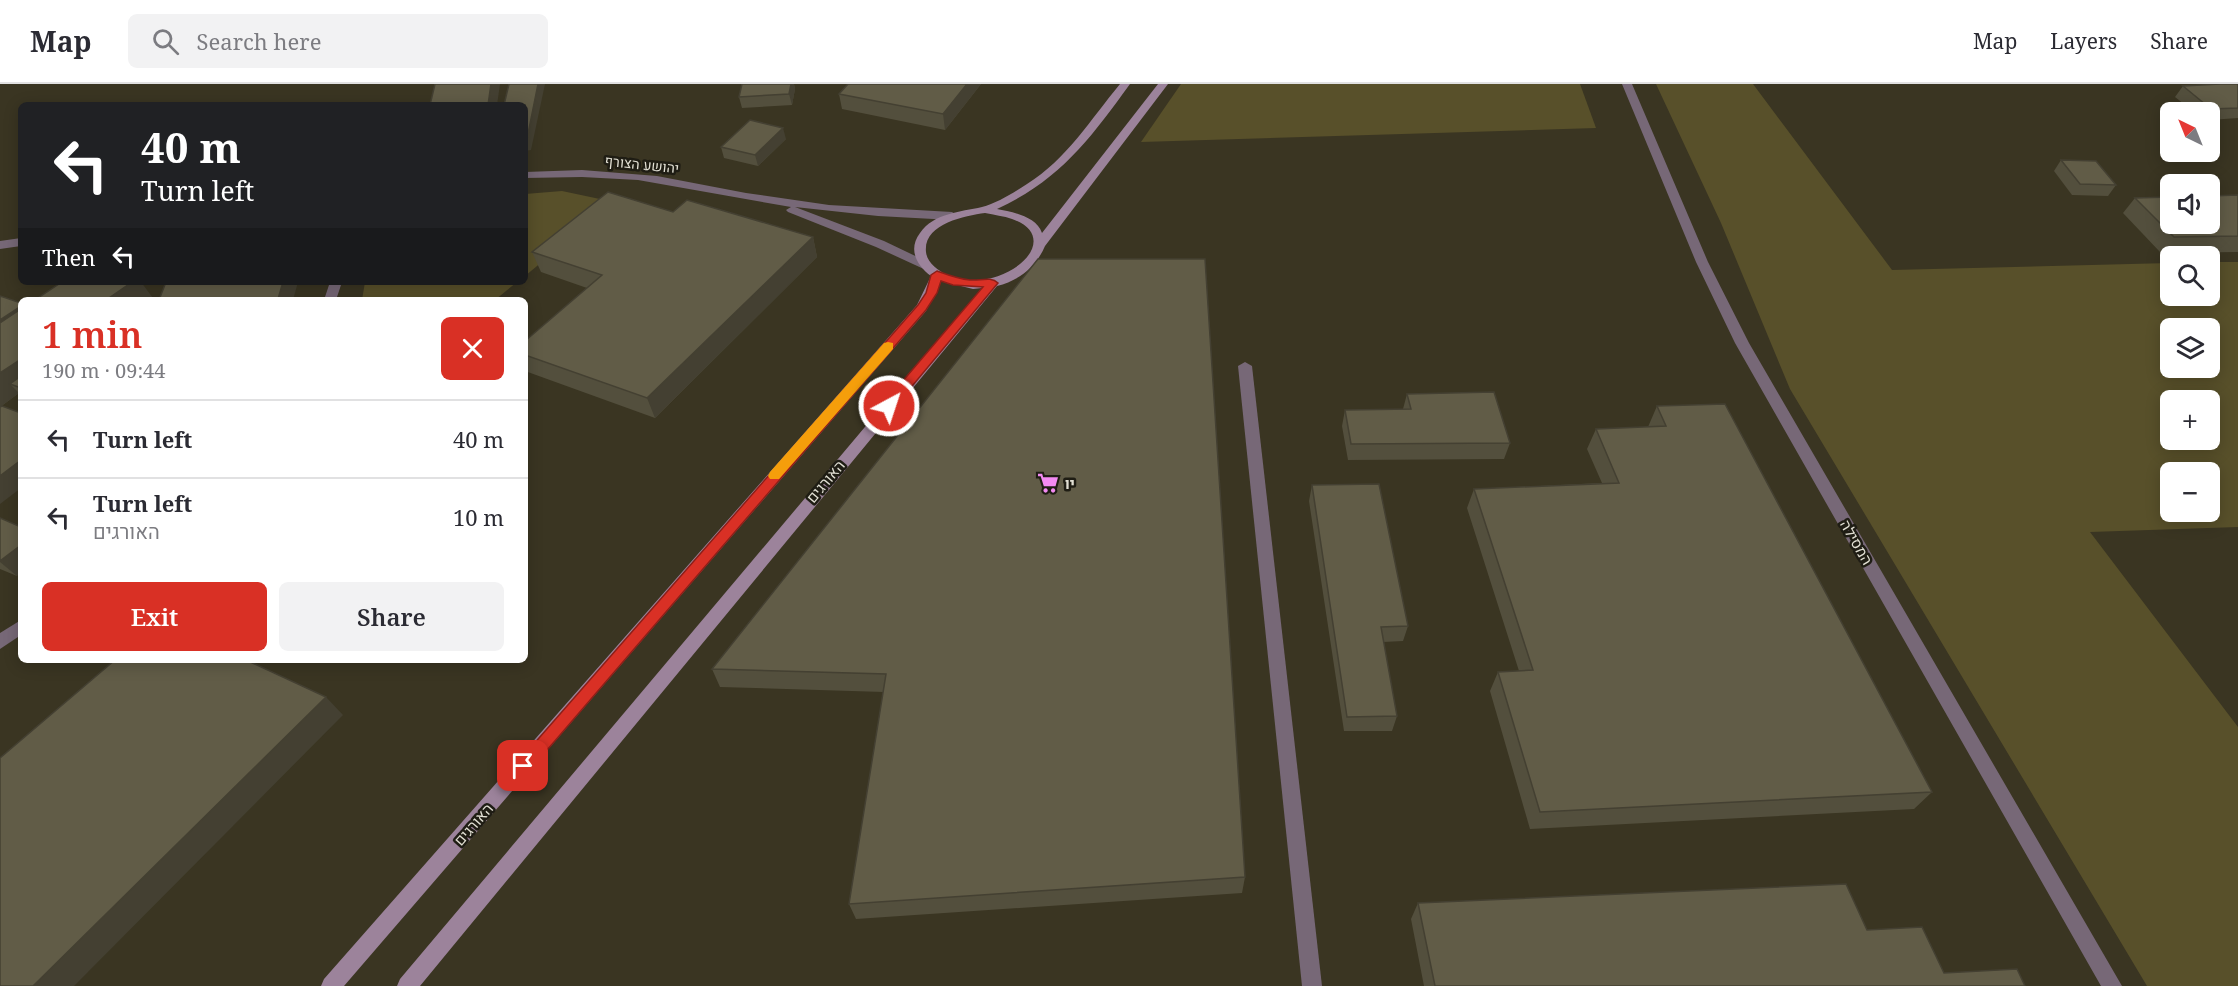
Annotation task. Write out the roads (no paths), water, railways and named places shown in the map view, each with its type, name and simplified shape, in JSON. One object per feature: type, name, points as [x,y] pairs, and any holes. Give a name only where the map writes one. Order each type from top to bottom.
[{"type":"street","points":[[1125,84],[1065,158],[1050,172],[1020,194],[985,210],[952,216],[927,232],[921,243],[920,254],[926,266],[937,275],[953,281],[973,284],[993,283],[1027,268],[1037,256],[1040,244],[1163,84]]},
{"type":"street","name":"המסילה","points":[[1627,84],[1702,262],[1742,343],[2112,986]]},
{"type":"street","name":"יהושע הצורף","points":[[528,175],[564,173],[640,177],[755,198],[848,211],[952,216]]},
{"type":"street","name":"יהושע הצורף","points":[[755,198],[824,221],[926,266]]},
{"type":"street","points":[[985,210],[1002,212],[1030,224],[1037,233],[1040,244]]},
{"type":"street","points":[[0,245],[18,242]]},
{"type":"street","name":"האורגים","points":[[331,986],[922,308],[932,293],[937,275]]},
{"type":"street","name":"האורגים","points":[[407,986],[993,283]]},
{"type":"street","points":[[1245,366],[1312,986]]},
{"type":"street","points":[[0,642],[18,628]]},
{"type":"place","name":"יו","points":[[1048,483]]}]
